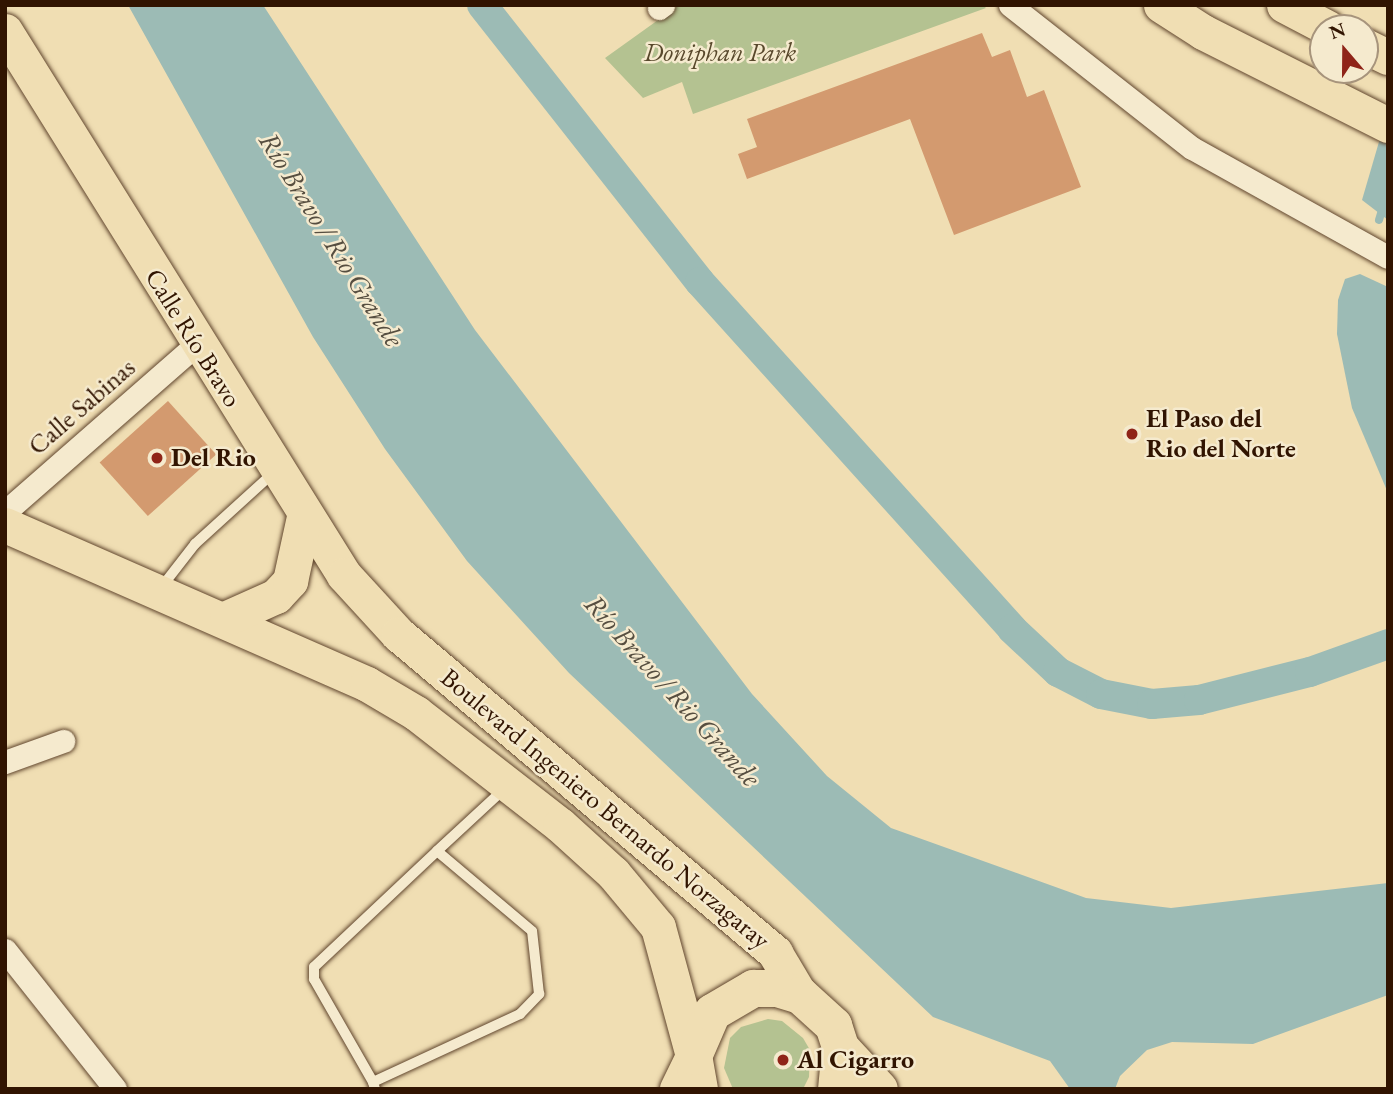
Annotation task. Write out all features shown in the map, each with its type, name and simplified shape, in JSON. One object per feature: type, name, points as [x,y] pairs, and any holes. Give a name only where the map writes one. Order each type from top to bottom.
[{"type":"highway","points":[[696,1072],[699,1032],[730,997],[753,988],[800,995],[833,1026],[841,1046],[879,1089]]},
{"type":"highway","points":[[836,1089],[841,1046]]},
{"type":"main road","points":[[1161,5],[1214,38],[1388,125]]},
{"type":"main road","points":[[1284,5],[1309,18]]},
{"type":"main road","name":"Calle Río Bravo","points":[[5,31],[304,517],[344,575],[398,634]]},
{"type":"main road","points":[[227,618],[276,596],[290,582],[304,517]]},
{"type":"main road","name":"Boulevard Ingeniero Bernardo Norzagaray","points":[[5,525],[227,618],[367,684],[416,713],[510,784],[613,873],[658,927],[696,1072]]},
{"type":"main road","name":"Boulevard Ingeniero Bernardo Norzagaray","points":[[398,634],[775,953],[800,995]]},
{"type":"main road","points":[[677,1089],[696,1072]]},
{"type":"street","points":[[1010,5],[1192,148],[1388,257]]},
{"type":"street","name":"Calle Sabinas","points":[[5,512],[196,345]]},
{"type":"street","points":[[5,762],[63,741]]},
{"type":"street","points":[[5,950],[116,1089]]},
{"type":"lane","points":[[159,591],[195,544],[276,471]]},
{"type":"lane","points":[[437,851],[532,931],[539,993],[520,1014],[374,1085],[314,979],[314,967],[437,851],[510,784]]},
{"type":"green space","name":"Doniphan Park","points":[[679,5],[983,5],[986,8],[693,114],[682,82],[643,98],[605,58]]},
{"type":"green space","points":[[768,1019],[782,1021],[803,1038],[810,1050],[809,1077],[803,1089],[733,1089],[724,1068],[730,1038],[741,1027]]},
{"type":"water","name":"Río Bravo / Rio Grande","points":[[128,5],[263,5],[475,330],[752,694],[827,776],[891,828],[1086,898],[1171,908],[1388,883],[1388,995],[1253,1044],[1172,1042],[1147,1050],[1120,1076],[1115,1089],[1070,1089],[1050,1061],[933,1017],[569,673],[467,561],[385,449],[313,337]]},
{"type":"water","points":[[1388,111],[1388,220],[1362,200]]},
{"type":"water","points":[[1360,274],[1388,287],[1388,493],[1352,408],[1337,334],[1338,300],[1345,279]]},
{"type":"building","points":[[982,33],[992,57],[1010,50],[1027,97],[1044,90],[1081,187],[954,235],[910,119],[747,179],[738,154],[757,147],[747,119]]},
{"type":"building","name":"Del Rio","points":[[168,401],[216,455],[148,516],[100,463]]},
{"type":"waterway","points":[[482,5],[700,282],[1012,629],[1058,672],[1101,694],[1152,704],[1199,700],[1310,672],[1388,644]]},
{"type":"waterway","points":[[1379,220],[1388,191]]},
{"type":"place","name":"El Paso del Rio del Norte","points":[[1132,434]]},
{"type":"place","name":"Del Rio","points":[[157,458]]},
{"type":"place","name":"Al Cigarro","points":[[783,1060]]}]
